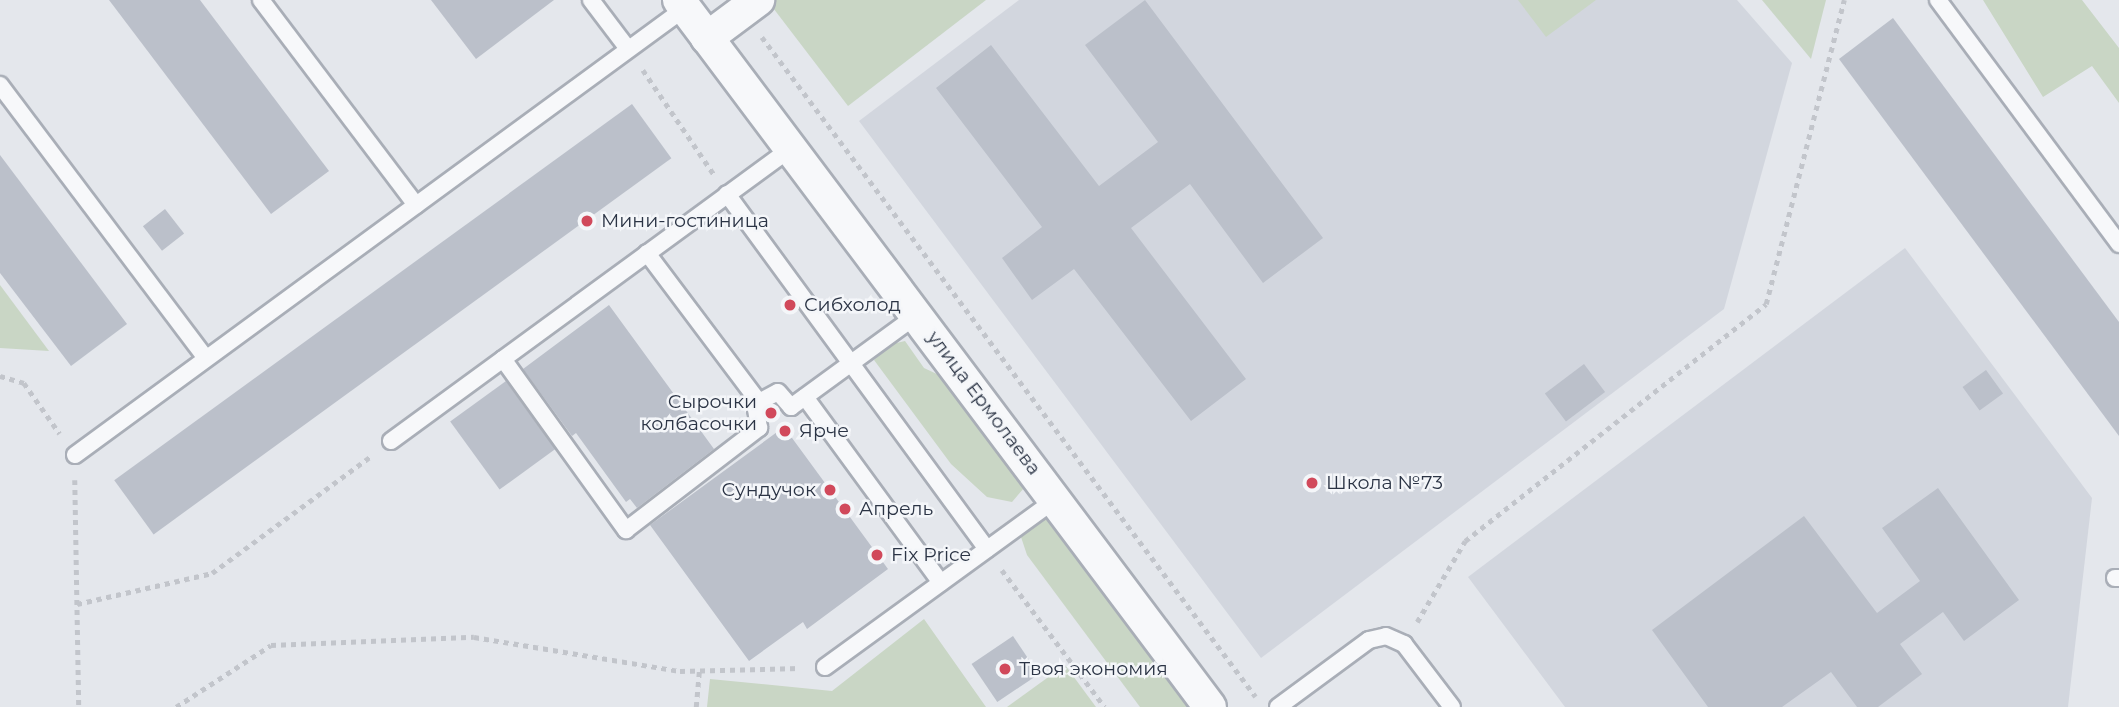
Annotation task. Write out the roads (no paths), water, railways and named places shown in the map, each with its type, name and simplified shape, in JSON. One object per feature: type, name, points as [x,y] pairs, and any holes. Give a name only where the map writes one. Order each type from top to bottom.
[{"type":"street","name":"улица Ермолаева","points":[[682,4],[1210,707]]},
{"type":"street","points":[[707,38],[751,6]]},
{"type":"lane","points":[[261,0],[416,205]]},
{"type":"lane","points":[[592,0],[628,49]]},
{"type":"lane","points":[[1938,0],[2119,244]]},
{"type":"lane","points":[[75,454],[628,49],[682,4]]},
{"type":"lane","points":[[0,85],[206,358]]},
{"type":"lane","points":[[391,441],[791,148]]},
{"type":"lane","points":[[727,194],[986,549]]},
{"type":"lane","points":[[647,253],[760,402]]},
{"type":"lane","points":[[503,359],[626,530],[759,428],[756,409],[760,402],[778,392],[791,407],[917,315]]},
{"type":"lane","points":[[805,397],[941,583]]},
{"type":"lane","points":[[825,667],[1056,499]]},
{"type":"lane","points":[[1278,707],[1369,640],[1386,636],[1404,644],[1452,707]]},
{"type":"place","name":"Мини-гостиница","points":[[587,221]]},
{"type":"place","name":"Сибхолод","points":[[790,305]]},
{"type":"place","name":"Сырочки колбасочки","points":[[771,413]]},
{"type":"place","name":"Ярче","points":[[785,431]]},
{"type":"place","name":"Школа №73","points":[[1312,483]]},
{"type":"place","name":"Сундучок","points":[[830,490]]},
{"type":"place","name":"Апрель","points":[[845,509]]},
{"type":"place","name":"Fix Price","points":[[877,555]]},
{"type":"place","name":"Твоя экономия","points":[[1005,669]]}]
